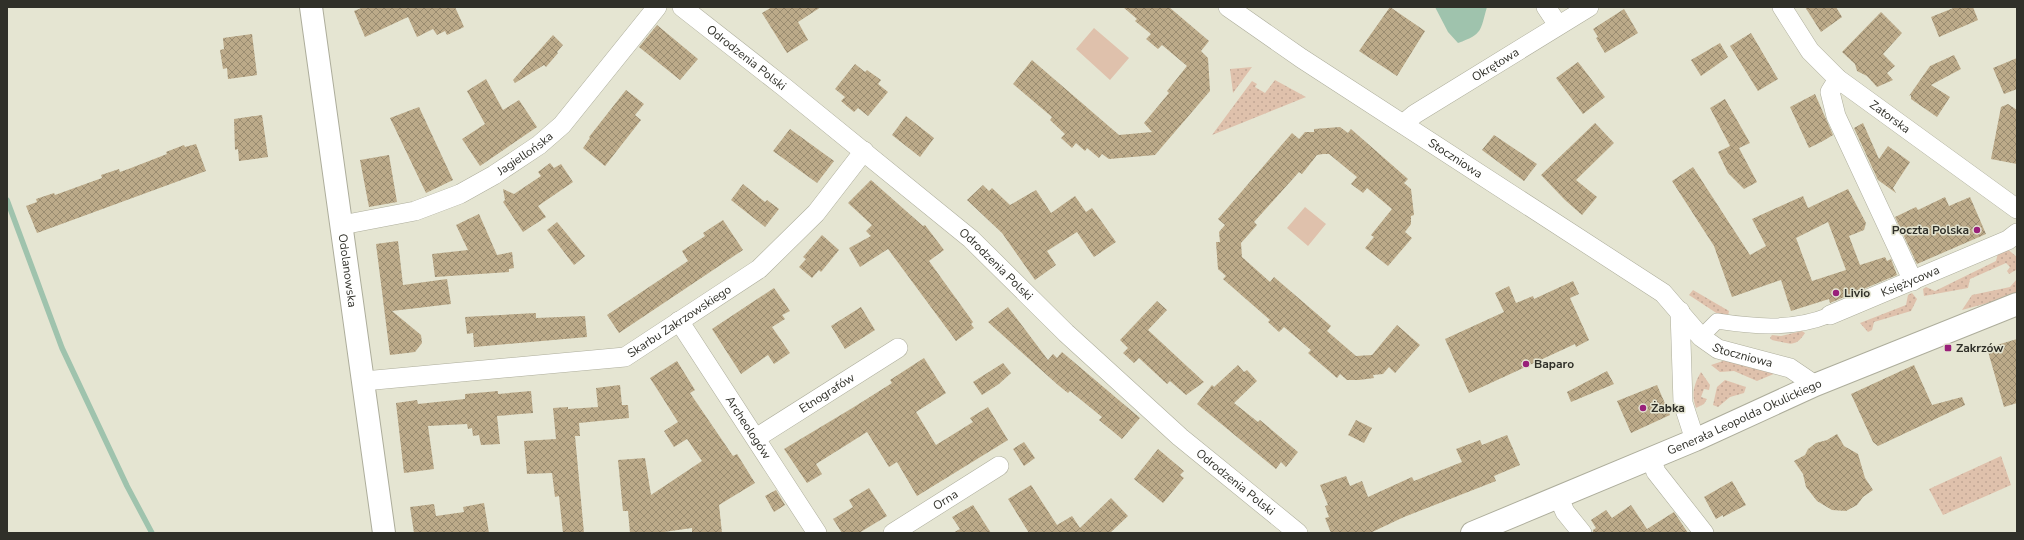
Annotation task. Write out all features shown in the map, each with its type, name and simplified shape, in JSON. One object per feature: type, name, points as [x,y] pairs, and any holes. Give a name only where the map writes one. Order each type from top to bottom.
[{"type":"street","name":"Odolanowska","points":[[311,7],[384,533]]},
{"type":"street","name":"Jagiellońska","points":[[342,225],[415,211],[460,194],[494,175],[539,145],[562,124],[657,7]]},
{"type":"street","name":"Odrodzenia Polski","points":[[682,7],[864,151],[971,239],[1066,333],[1180,437],[1298,533]]},
{"type":"street","name":"Stoczniowa","points":[[1228,7],[1301,58],[1663,293],[1701,337],[1718,349],[1790,368],[1815,385]]},
{"type":"street","points":[[1546,7],[1558,25]]},
{"type":"street","name":"Okrętowa","points":[[1403,124],[1415,114],[1588,7]]},
{"type":"street","name":"Zatorska","points":[[1782,7],[1810,51],[1838,79],[2017,209]]},
{"type":"street","points":[[1838,79],[1830,92],[1836,116],[1913,281]]},
{"type":"street","name":"Skarbu Zakrzowskiego","points":[[364,381],[625,357],[759,269],[773,257],[816,213],[864,151]]},
{"type":"street","name":"Księżycowa","points":[[1701,337],[1717,321],[1778,327],[1811,323],[2008,240],[2017,233]]},
{"type":"street","name":"Generała Leopolda Okulickiego","points":[[1472,533],[1696,440],[1815,385],[2017,304]]},
{"type":"street","points":[[1680,311],[1683,403],[1696,440]]},
{"type":"street","name":"Archeologów","points":[[679,322],[817,533]]},
{"type":"street","name":"Etnografów","points":[[756,438],[898,348]]},
{"type":"street","points":[[1651,459],[1656,472],[1704,533]]},
{"type":"street","name":"Orna","points":[[893,533],[999,466]]},
{"type":"street","points":[[1558,498],[1565,512],[1582,533]]},
{"type":"shaded area","points":[[1435,7],[1487,7],[1479,31],[1472,37],[1458,43],[1448,32]]},
{"type":"shaded area","points":[[1094,28],[1129,58],[1110,80],[1076,49]]},
{"type":"shaded area","points":[[1252,67],[1233,93],[1230,69]]},
{"type":"shaded area","points":[[1275,80],[1306,97],[1212,135],[1252,81],[1257,84],[1255,87],[1265,93]]},
{"type":"shaded area","points":[[1305,207],[1326,224],[1308,246],[1287,228]]},
{"type":"shaded area","points":[[2006,248],[2017,257],[2016,270],[2009,274],[2007,271],[2010,267],[2006,263],[1970,279],[1968,288],[1924,296],[1923,289],[1926,287],[1935,291],[1996,261],[1998,253]]},
{"type":"shaded area","points":[[2017,279],[2017,295],[1962,310],[1972,295],[2010,287]]},
{"type":"shaded area","points":[[1693,290],[1729,311],[1728,316],[1724,318],[1689,295]]},
{"type":"shaded area","points":[[1912,293],[1917,299],[1911,311],[1874,322],[1872,330],[1868,332],[1860,323],[1906,305],[1908,295]]},
{"type":"shaded area","points":[[1802,331],[1805,333],[1801,338],[1791,344],[1772,340],[1770,338],[1772,335],[1781,336]]},
{"type":"shaded area","points":[[1726,360],[1776,373],[1757,381],[1734,371],[1720,372],[1711,365]]},
{"type":"shaded area","points":[[1701,372],[1710,385],[1709,390],[1704,389],[1701,397],[1707,399],[1704,404],[1696,408],[1694,403],[1694,389]]},
{"type":"shaded area","points":[[1725,380],[1746,387],[1744,393],[1730,397],[1718,407],[1713,405],[1717,387]]},
{"type":"shaded area","points":[[2001,456],[2011,485],[1943,515],[1929,489]]},
{"type":"building","points":[[364,7],[455,7],[464,27],[447,35],[445,31],[437,35],[433,29],[417,37],[408,17],[365,37],[354,11]]},
{"type":"building","points":[[772,7],[821,7],[798,22],[808,40],[787,53],[762,13]]},
{"type":"building","points":[[1123,7],[1169,7],[1209,41],[1201,51],[1208,58],[1210,91],[1155,155],[1109,159],[1102,154],[1099,158],[1087,148],[1085,151],[1076,143],[1072,148],[1061,138],[1065,134],[1050,120],[1052,117],[1013,84],[1032,60],[1119,135],[1152,132],[1144,123],[1169,93],[1167,91],[1187,66],[1162,45],[1158,49],[1146,39],[1151,34],[1135,21],[1137,19]]},
{"type":"building","points":[[1390,7],[1425,31],[1397,76],[1359,51]]},
{"type":"building","points":[[1805,7],[1836,7],[1842,17],[1821,32]]},
{"type":"building","points":[[1956,7],[1973,7],[1978,20],[1939,37],[1931,17]]},
{"type":"building","points":[[1624,9],[1638,33],[1605,53],[1596,38],[1598,37],[1593,29]]},
{"type":"building","points":[[1881,12],[1902,33],[1883,54],[1895,66],[1887,73],[1893,80],[1877,87],[1867,76],[1857,71],[1855,64],[1842,52]]},
{"type":"building","points":[[657,25],[698,59],[680,80],[639,47]]},
{"type":"building","points":[[1751,33],[1778,79],[1758,91],[1730,46]]},
{"type":"building","points":[[252,34],[257,75],[228,79],[227,68],[223,69],[220,50],[224,49],[223,38]]},
{"type":"building","points":[[553,35],[563,45],[557,52],[558,53],[546,67],[544,65],[515,83],[513,80]]},
{"type":"building","points":[[1720,43],[1728,57],[1701,76],[1691,60]]},
{"type":"building","points":[[1954,55],[1961,69],[1931,85],[1950,97],[1937,117],[1911,99],[1911,95],[1909,96],[1930,66]]},
{"type":"building","points":[[2017,58],[2017,89],[2004,94],[1993,68]]},
{"type":"building","points":[[1578,62],[1605,97],[1583,114],[1556,78]]},
{"type":"building","points":[[855,64],[865,72],[867,70],[881,80],[878,84],[888,92],[868,116],[858,108],[854,112],[841,101],[845,97],[835,89]]},
{"type":"building","points":[[486,79],[503,110],[519,100],[537,127],[480,166],[462,139],[485,124],[467,91]]},
{"type":"building","points":[[626,90],[644,104],[635,115],[641,120],[605,166],[583,148],[590,138],[589,137]]},
{"type":"building","points":[[1815,94],[1833,135],[1809,148],[1790,107]]},
{"type":"building","points":[[1725,99],[1750,143],[1739,148],[1757,182],[1744,189],[1728,173],[1718,152],[1730,146],[1710,108]]},
{"type":"building","points":[[2008,104],[2017,110],[2017,164],[1991,159],[2001,107]]},
{"type":"building","points":[[419,107],[453,180],[426,193],[390,118]]},
{"type":"building","points":[[262,115],[268,157],[239,161],[238,149],[235,150],[234,119]]},
{"type":"building","points":[[906,116],[934,138],[920,157],[892,135]]},
{"type":"building","points":[[1595,123],[1614,143],[1576,180],[1597,197],[1582,215],[1541,175]]},
{"type":"building","points":[[1863,123],[1879,159],[1888,146],[1910,162],[1893,188],[1896,193],[1878,180],[1854,128]]},
{"type":"building","points":[[1340,127],[1348,133],[1351,129],[1408,179],[1404,183],[1411,189],[1414,215],[1411,216],[1411,224],[1405,232],[1412,238],[1388,266],[1365,248],[1374,237],[1371,235],[1392,209],[1367,188],[1363,193],[1351,184],[1357,177],[1329,154],[1323,154],[1317,155],[1302,174],[1299,172],[1254,222],[1257,225],[1241,243],[1242,257],[1270,282],[1274,277],[1331,326],[1327,331],[1356,356],[1372,355],[1397,325],[1420,345],[1395,373],[1389,367],[1383,374],[1373,375],[1374,378],[1359,380],[1347,380],[1340,374],[1337,378],[1308,353],[1311,350],[1284,327],[1279,332],[1268,322],[1270,320],[1223,279],[1226,276],[1218,269],[1216,242],[1220,242],[1219,232],[1225,225],[1218,219],[1292,133],[1299,139],[1305,132],[1314,132],[1314,129]]},
{"type":"building","points":[[790,129],[834,161],[817,183],[773,151]]},
{"type":"building","points":[[1494,135],[1537,164],[1524,181],[1482,150]]},
{"type":"building","points":[[196,144],[206,171],[37,233],[26,206],[37,202],[36,199],[54,193],[55,195],[102,178],[101,175],[119,169],[120,172],[131,168],[167,154],[166,152],[184,145],[185,147]]},
{"type":"building","points":[[389,155],[397,202],[369,207],[360,160]]},
{"type":"building","points":[[550,163],[554,168],[561,164],[573,182],[538,206],[546,217],[523,232],[503,202],[505,200],[503,189],[514,194],[541,176],[538,172]]},
{"type":"building","points":[[1693,167],[1750,255],[1766,246],[1752,219],[1803,196],[1808,208],[1848,189],[1866,223],[1864,230],[1849,236],[1860,265],[1885,257],[1887,261],[1891,259],[1897,275],[1830,303],[1829,299],[1791,311],[1781,280],[1732,297],[1714,246],[1672,181]],"holes":[[[1828,222],[1846,270],[1812,281],[1796,238]]]},
{"type":"building","points":[[871,180],[923,226],[925,225],[944,250],[929,261],[973,322],[971,324],[974,328],[956,341],[888,249],[860,267],[849,248],[871,236],[866,231],[872,225],[848,203]]},
{"type":"building","points":[[743,184],[765,202],[767,200],[779,209],[765,227],[731,200]]},
{"type":"building","points":[[983,185],[989,191],[992,188],[1010,205],[1036,190],[1051,213],[1075,196],[1086,212],[1092,208],[1116,242],[1094,257],[1077,232],[1047,251],[1056,265],[1035,280],[1002,233],[967,200]]},
{"type":"building","points":[[1945,197],[1949,206],[1970,197],[1986,234],[1917,264],[1895,217],[1916,207],[1918,210]]},
{"type":"building","points":[[479,214],[497,255],[512,252],[514,268],[509,269],[509,272],[435,277],[432,254],[468,250],[456,225]]},
{"type":"building","points":[[723,220],[743,250],[619,333],[607,315],[688,261],[682,251],[705,236],[703,233]]},
{"type":"building","points":[[557,222],[585,256],[574,265],[547,230]]},
{"type":"building","points":[[822,235],[839,250],[821,272],[819,270],[812,278],[799,267],[806,259],[803,257]]},
{"type":"building","points":[[398,241],[403,285],[447,279],[451,304],[392,311],[421,335],[422,343],[415,352],[390,355],[376,244]]},
{"type":"building","points":[[1573,281],[1579,294],[1570,298],[1589,340],[1576,347],[1575,344],[1469,393],[1445,339],[1504,312],[1495,293],[1509,286],[1516,303],[1533,296],[1534,299]]},
{"type":"building","points":[[774,288],[790,311],[782,315],[785,319],[772,327],[790,353],[774,364],[768,355],[741,374],[712,329]]},
{"type":"building","points":[[1157,301],[1167,310],[1148,330],[1204,382],[1186,395],[1170,381],[1167,384],[1139,358],[1134,363],[1123,353],[1128,348],[1120,340]]},
{"type":"building","points":[[861,307],[875,330],[845,349],[831,326]]},
{"type":"building","points":[[1008,307],[1048,360],[1053,354],[1057,358],[1062,352],[1140,418],[1122,439],[1099,420],[1102,417],[1070,391],[1068,393],[1058,385],[988,322]]},
{"type":"building","points":[[536,313],[536,318],[585,316],[587,337],[474,347],[473,333],[467,334],[465,317]]},
{"type":"building","points":[[2017,339],[2017,403],[2004,407],[1987,348]]},
{"type":"building","points":[[924,358],[946,393],[916,412],[936,445],[973,422],[970,418],[988,407],[1008,440],[917,496],[897,462],[889,467],[867,432],[816,464],[822,474],[807,483],[784,449],[892,383],[890,380]]},
{"type":"building","points":[[677,361],[695,390],[690,393],[733,456],[737,454],[755,483],[719,505],[722,533],[692,533],[692,528],[657,533],[630,533],[628,511],[623,511],[618,460],[645,458],[651,495],[702,461],[687,439],[674,447],[664,431],[678,422],[650,378]]},
{"type":"building","points":[[1003,363],[1011,373],[999,384],[982,395],[973,382]]},
{"type":"building","points":[[1238,365],[1244,372],[1247,370],[1257,381],[1234,403],[1258,422],[1260,420],[1298,452],[1286,467],[1281,462],[1276,469],[1197,404],[1212,385],[1214,387]]},
{"type":"building","points":[[1914,365],[1932,405],[1962,397],[1965,405],[1878,446],[1873,442],[1851,394]]},
{"type":"building","points":[[1607,371],[1614,384],[1571,402],[1567,392]]},
{"type":"building","points":[[620,385],[622,405],[628,405],[629,418],[579,423],[580,436],[575,436],[584,533],[563,533],[559,496],[555,497],[552,473],[527,474],[524,441],[556,439],[553,408],[568,407],[568,409],[598,407],[596,388]]},
{"type":"building","points":[[1657,385],[1670,415],[1631,433],[1617,401]]},
{"type":"building","points":[[498,391],[498,394],[531,391],[533,413],[497,416],[500,444],[481,445],[479,435],[473,436],[472,428],[468,429],[467,424],[428,426],[434,469],[404,473],[396,403],[417,400],[418,404],[465,399],[465,394]]},
{"type":"building","points":[[1356,420],[1372,428],[1364,443],[1348,435]]},
{"type":"building","points":[[1837,434],[1844,446],[1858,454],[1865,478],[1873,490],[1863,497],[1857,505],[1846,511],[1832,510],[1817,501],[1806,487],[1803,474],[1794,461],[1805,455],[1808,449],[1816,443],[1827,440]]},
{"type":"building","points":[[1507,435],[1520,465],[1494,476],[1496,481],[1404,517],[1370,533],[1331,533],[1325,518],[1329,517],[1325,506],[1328,505],[1320,485],[1346,476],[1350,486],[1362,481],[1368,497],[1412,477],[1414,481],[1462,462],[1456,449],[1480,440],[1482,445]]},
{"type":"building","points":[[1024,442],[1035,458],[1024,466],[1013,449]]},
{"type":"building","points":[[1158,449],[1184,471],[1180,475],[1184,478],[1163,503],[1134,479]]},
{"type":"building","points":[[1732,481],[1746,505],[1716,519],[1704,497]]},
{"type":"building","points":[[1031,485],[1057,525],[1072,516],[1080,528],[1111,498],[1128,516],[1110,533],[1029,533],[1008,499]]},
{"type":"building","points":[[869,488],[887,516],[859,533],[842,533],[833,519],[853,507],[849,500]]},
{"type":"building","points":[[776,490],[785,505],[774,512],[765,496]]},
{"type":"building","points":[[484,503],[489,533],[414,533],[410,507],[434,504],[436,516],[464,512],[463,507]]},
{"type":"building","points":[[973,505],[991,533],[953,533],[960,529],[952,517]]},
{"type":"building","points":[[1631,505],[1647,529],[1674,512],[1688,533],[1593,533],[1593,530],[1596,528],[1591,520],[1606,510],[1612,518]]},
{"type":"waterway","points":[[7,200],[62,348],[127,486],[152,533]]},
{"type":"place","name":"Poczta Polska","points":[[1977,230]]},
{"type":"place","name":"Livio","points":[[1836,293]]},
{"type":"place","name":"Zakrzów","points":[[1948,348]]},
{"type":"place","name":"Baparo","points":[[1526,364]]},
{"type":"place","name":"Żabka","points":[[1643,408]]}]
